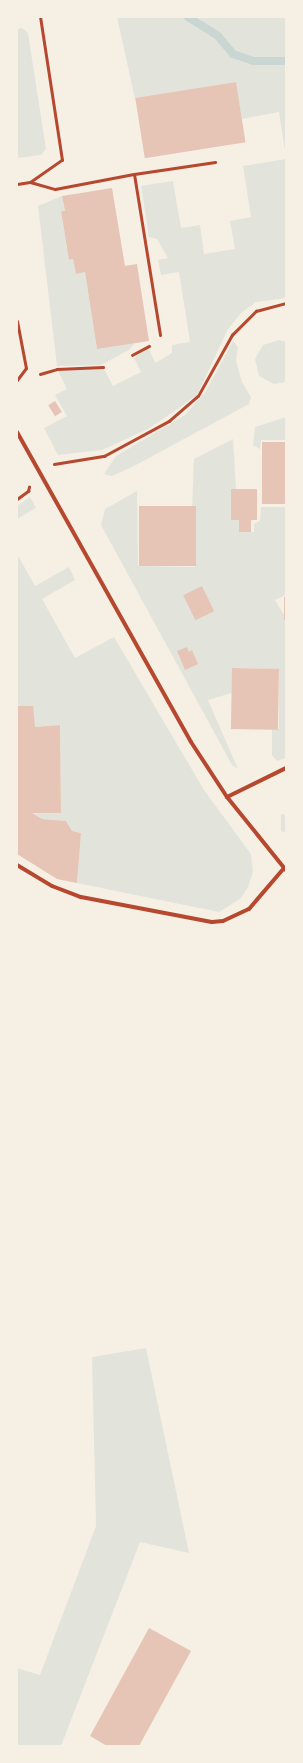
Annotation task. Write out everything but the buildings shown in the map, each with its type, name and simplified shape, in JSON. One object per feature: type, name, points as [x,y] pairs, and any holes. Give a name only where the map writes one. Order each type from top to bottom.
[{"type":"street","points":[[17,432],[191,742],[227,796],[285,869],[249,909],[224,920],[212,922],[81,897],[52,886],[17,865]]},
{"type":"street","points":[[227,796],[286,768]]},
{"type":"lane","points":[[30,182],[62,160],[40,17]]},
{"type":"lane","points":[[17,184],[30,182],[55,189],[134,174],[214,162]]},
{"type":"lane","points":[[134,174],[160,335]]},
{"type":"lane","points":[[17,321],[26,368],[17,380]]},
{"type":"path","points":[[46,468],[60,462],[104,456],[169,421],[198,396],[232,335],[256,311],[286,303]]},
{"type":"path","points":[[132,355],[148,346]]},
{"type":"path","points":[[57,369],[103,367]]},
{"type":"path","points":[[17,499],[28,491],[29,484]]},
{"type":"shaded area","points":[[117,17],[286,17],[286,157],[279,112],[242,119],[235,82],[135,99]]},
{"type":"shaded area","points":[[22,28],[28,33],[46,149],[41,155],[17,158],[17,29]]},
{"type":"shaded area","points":[[286,159],[286,298],[256,302],[241,313],[228,329],[197,395],[179,408],[148,429],[102,450],[58,455],[44,428],[67,416],[55,395],[67,389],[58,371],[104,369],[113,386],[141,372],[134,358],[149,348],[155,363],[172,353],[172,345],[190,342],[179,272],[161,275],[158,260],[168,258],[157,239],[149,237],[141,186],[173,181],[181,228],[200,225],[204,254],[235,249],[230,221],[251,217],[243,166]]},
{"type":"shaded area","points":[[62,196],[65,211],[61,211],[69,260],[73,259],[76,273],[85,272],[97,349],[135,343],[129,350],[101,365],[57,366],[38,206]]},
{"type":"shaded area","points":[[279,340],[286,342],[286,382],[274,384],[259,376],[255,359],[263,345]]},
{"type":"shaded area","points":[[233,341],[238,347],[236,361],[242,382],[251,397],[249,404],[134,466],[112,476],[104,474],[116,456],[185,415],[206,391]]},
{"type":"shaded area","points":[[286,417],[286,440],[261,440],[260,449],[253,445],[255,427]]},
{"type":"shaded area","points":[[233,439],[236,489],[231,489],[231,520],[239,520],[239,532],[254,532],[254,524],[260,521],[261,507],[286,507],[286,595],[275,600],[286,618],[286,758],[277,761],[272,755],[272,729],[279,729],[279,669],[232,668],[232,693],[208,700],[238,769],[232,765],[101,525],[105,509],[137,491],[138,566],[195,567],[196,507],[192,507],[194,459]]},
{"type":"shaded area","points":[[30,497],[36,508],[17,519],[17,506]]},
{"type":"shaded area","points":[[17,554],[35,586],[69,567],[75,580],[42,599],[75,658],[114,637],[204,790],[251,854],[253,872],[248,887],[240,899],[219,912],[77,883],[81,833],[72,831],[66,821],[42,819],[32,813],[61,813],[60,725],[35,727],[17,706]]},
{"type":"shaded area","points":[[281,814],[286,815],[286,833],[281,831]]},
{"type":"shaded area","points":[[146,1348],[189,1553],[140,1542],[61,1746],[17,1746],[17,1668],[40,1675],[96,1526],[92,1357]]},
{"type":"waterway","points":[[188,17],[218,36],[233,54],[253,61],[286,61]]}]
